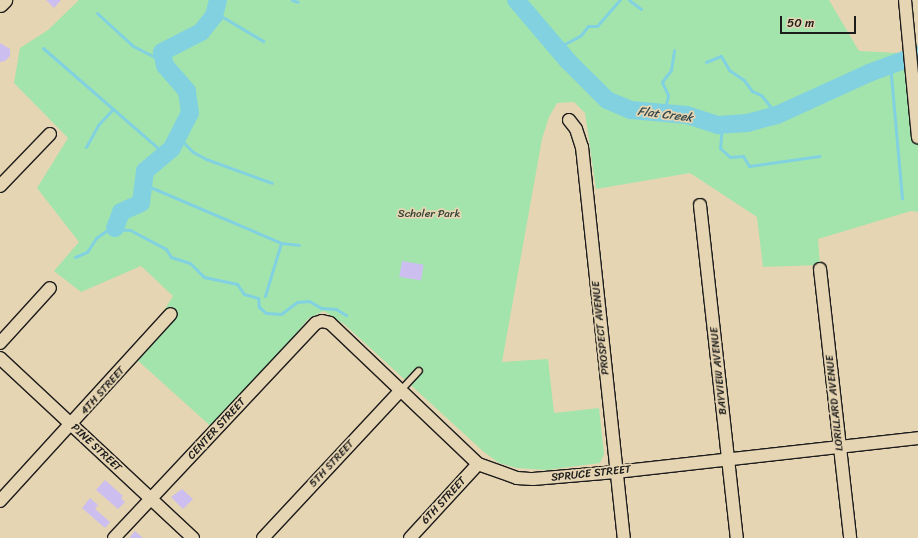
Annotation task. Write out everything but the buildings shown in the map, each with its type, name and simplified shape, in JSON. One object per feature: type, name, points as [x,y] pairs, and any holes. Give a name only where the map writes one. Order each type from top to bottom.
[{"type":"street","points":[[0,4],[4,0]]},
{"type":"street","points":[[905,0],[918,137]]},
{"type":"street","name":"PROSPECT AVENUE","points":[[569,120],[576,129],[582,147],[624,538]]},
{"type":"street","points":[[0,186],[50,134]]},
{"type":"street","name":"BAYVIEW AVENUE","points":[[700,204],[737,538]]},
{"type":"street","name":"LORILLARD AVENUE","points":[[820,268],[850,538]]},
{"type":"street","points":[[0,343],[50,288]]},
{"type":"street","name":"4TH STREET","points":[[0,501],[72,425],[171,314]]},
{"type":"street","name":"SPRUCE STREET","points":[[322,321],[330,323],[478,464],[505,475],[534,479],[616,472],[918,438]]},
{"type":"street","name":"CENTER STREET","points":[[114,538],[316,323],[322,321]]},
{"type":"street","name":"PINE STREET","points":[[0,358],[193,538]]},
{"type":"street","name":"5TH STREET","points":[[263,538],[401,390]]},
{"type":"street","name":"6TH STREET","points":[[410,538],[478,464]]},
{"type":"lane","points":[[401,390],[419,371]]},
{"type":"green space","name":"Scholer Park","points":[[79,0],[829,0],[859,51],[899,53],[918,51],[918,212],[911,211],[818,239],[820,265],[763,267],[757,217],[690,173],[596,189],[585,113],[574,102],[557,103],[549,117],[542,139],[502,362],[548,359],[554,413],[599,408],[604,454],[600,463],[547,470],[517,468],[499,463],[484,452],[344,324],[324,311],[309,318],[216,431],[135,358],[173,296],[141,266],[81,292],[54,271],[79,242],[37,188],[68,138],[14,83],[20,48],[48,30]]},
{"type":"waterway","points":[[115,228],[121,212],[141,203],[145,171],[172,148],[190,113],[187,91],[165,66],[162,52],[201,32],[214,16],[218,0]]},
{"type":"waterway","points":[[292,0],[298,2]]},
{"type":"waterway","name":"Flat Creek","points":[[516,0],[568,61],[607,100],[631,110],[687,115],[718,125],[747,123],[777,115],[869,73],[918,55]]},
{"type":"waterway","points":[[557,48],[581,35],[588,26],[597,26],[620,0]]},
{"type":"waterway","points":[[629,0],[641,9]]},
{"type":"waterway","points":[[97,13],[133,46],[162,61]]},
{"type":"waterway","points":[[216,13],[263,41]]},
{"type":"waterway","points":[[43,48],[165,154]]},
{"type":"waterway","points":[[664,113],[668,95],[662,82],[671,70],[674,50]]},
{"type":"waterway","points":[[706,62],[721,56],[729,70],[744,80],[752,91],[761,95],[777,115]]},
{"type":"waterway","points":[[890,64],[902,198]]},
{"type":"waterway","points":[[86,147],[98,125],[113,109]]},
{"type":"waterway","points":[[722,126],[720,148],[730,157],[743,156],[749,166],[819,156]]},
{"type":"waterway","points":[[178,137],[193,152],[206,159],[272,183]]},
{"type":"waterway","points":[[143,184],[281,243],[299,245]]},
{"type":"waterway","points":[[75,257],[87,252],[96,238],[109,229],[130,230],[166,249],[171,257],[190,263],[204,277],[237,284],[244,294],[258,298],[259,307],[266,313],[281,314],[297,302],[309,301],[321,308],[336,309],[346,315]]},
{"type":"waterway","points":[[265,296],[281,243]]}]
